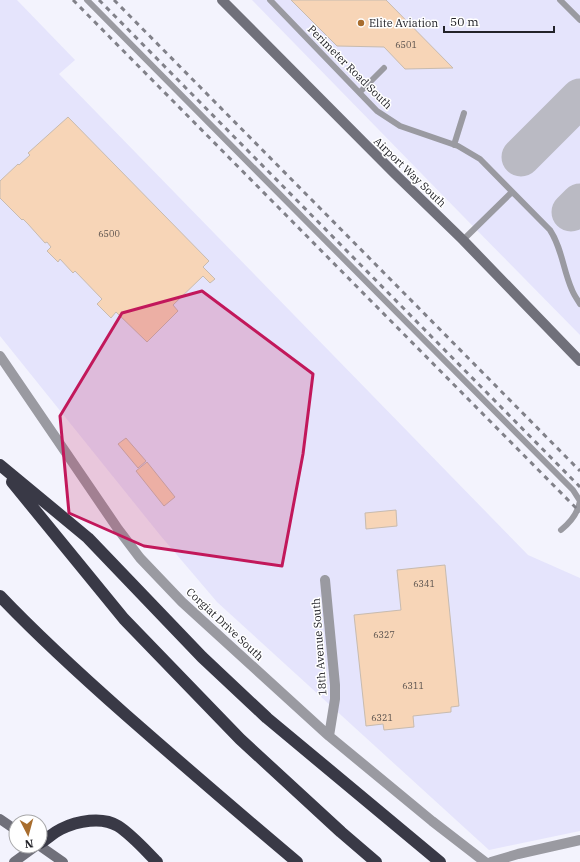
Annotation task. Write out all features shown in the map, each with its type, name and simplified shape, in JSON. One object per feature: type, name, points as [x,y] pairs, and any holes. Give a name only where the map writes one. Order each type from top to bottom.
[{"type":"highway","points":[[0,466],[124,619],[240,739],[341,832],[376,862]]},
{"type":"highway","points":[[0,466],[88,538],[202,657],[267,718],[440,862]]},
{"type":"highway","points":[[0,596],[26,623],[192,774],[297,862]]},
{"type":"highway","points":[[48,839],[59,830],[80,822],[96,820],[107,821],[117,825],[128,833],[157,862]]},
{"type":"main road","name":"Airport Way South","points":[[222,0],[394,173],[463,240],[580,361]]},
{"type":"main road","points":[[48,851],[63,862]]},
{"type":"main road","points":[[14,862],[25,854]]},
{"type":"street","name":"Corgiat Drive South","points":[[0,356],[140,558],[182,602],[329,736],[432,821],[486,862]]},
{"type":"street","name":"18th Avenue South","points":[[325,580],[335,685],[335,699],[329,736]]},
{"type":"street","points":[[491,862],[518,854],[580,840]]},
{"type":"lane","points":[[87,0],[573,490],[580,501],[578,510],[566,526],[561,530]]},
{"type":"lane","name":"Perimeter Road South","points":[[270,0],[377,111],[400,126],[454,145],[480,159],[552,234],[559,248],[572,290],[580,304]]},
{"type":"lane","points":[[560,0],[580,20]]},
{"type":"lane","points":[[360,92],[384,68]]},
{"type":"lane","points":[[454,145],[464,113]]},
{"type":"lane","points":[[463,240],[512,192]]},
{"type":"highlighted area","points":[[202,291],[313,374],[303,454],[282,566],[144,546],[69,513],[60,416],[122,313]]},
{"type":"shaded area","points":[[0,0],[17,0],[75,60],[59,74],[528,555],[580,578],[580,831],[489,850],[217,602],[160,535],[0,336]]},
{"type":"shaded area","points":[[252,0],[580,0],[580,335],[461,214]]},
{"type":"building","name":"Elite Aviation","points":[[291,0],[386,0],[453,68],[405,69],[384,47],[337,46]]},
{"type":"building","points":[[68,117],[209,261],[203,267],[215,279],[210,283],[203,276],[173,305],[178,311],[147,342],[116,312],[111,318],[97,304],[102,299],[75,271],[73,273],[60,259],[58,262],[47,251],[51,247],[47,242],[45,243],[23,219],[22,220],[0,198],[0,181],[30,155],[28,153]]},
{"type":"building","points":[[126,438],[146,461],[138,468],[118,444]]},
{"type":"building","points":[[147,462],[175,497],[164,506],[136,471]]},
{"type":"building","points":[[396,510],[397,526],[366,529],[365,513]]},
{"type":"building","points":[[445,565],[459,706],[451,707],[451,712],[413,716],[414,727],[384,730],[383,724],[366,726],[354,615],[401,610],[397,570]]},
{"type":"taxiway","points":[[521,157],[580,98]]},
{"type":"taxiway","points":[[571,212],[580,203]]},
{"type":"railway","points":[[73,0],[580,512]]},
{"type":"railway","points":[[99,0],[580,487]]},
{"type":"railway","points":[[114,0],[580,471]]},
{"type":"place","name":"Elite Aviation","points":[[361,23]]}]
